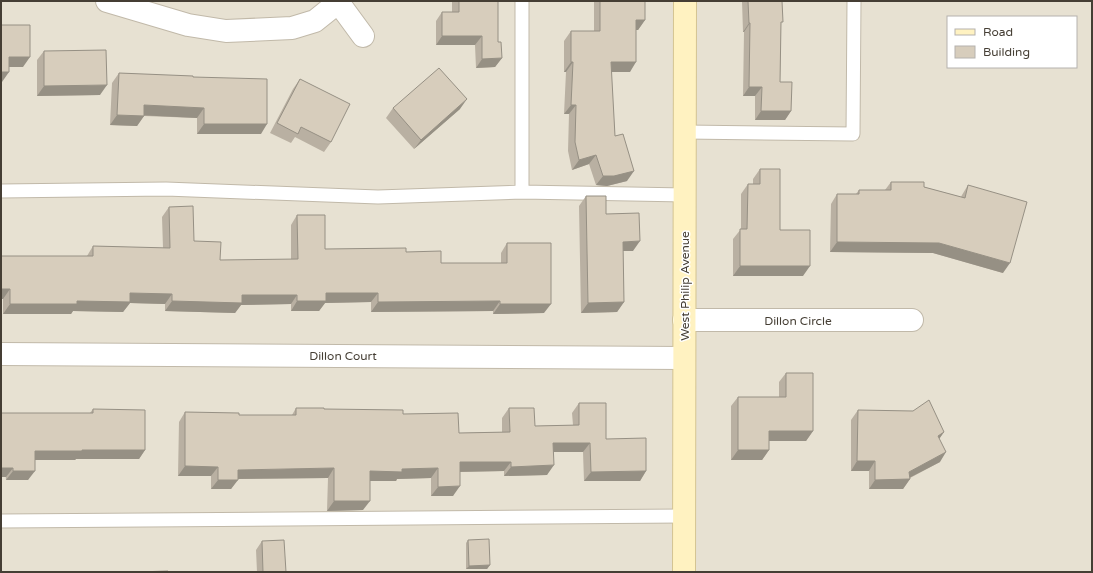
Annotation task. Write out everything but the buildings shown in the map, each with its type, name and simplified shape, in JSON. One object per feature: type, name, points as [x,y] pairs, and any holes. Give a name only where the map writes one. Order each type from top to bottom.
[{"type":"street","points":[[107,1],[188,25],[226,31],[292,28],[315,21],[339,2],[363,36]]},
{"type":"street","name":"West Philip Avenue","points":[[684,572],[686,1]]},
{"type":"street","name":"Dillon Circle","points":[[684,320],[912,320]]},
{"type":"street","name":"Dillon Court","points":[[1,354],[684,358]]},
{"type":"lane","points":[[522,1],[522,192]]},
{"type":"lane","points":[[685,132],[853,134],[854,1]]},
{"type":"lane","points":[[1,192],[166,189],[378,197],[522,192],[685,195]]},
{"type":"lane","points":[[1,521],[684,516]]},
{"type":"shaded area","points":[[1,1],[1092,1],[1092,572],[1,572]]}]
